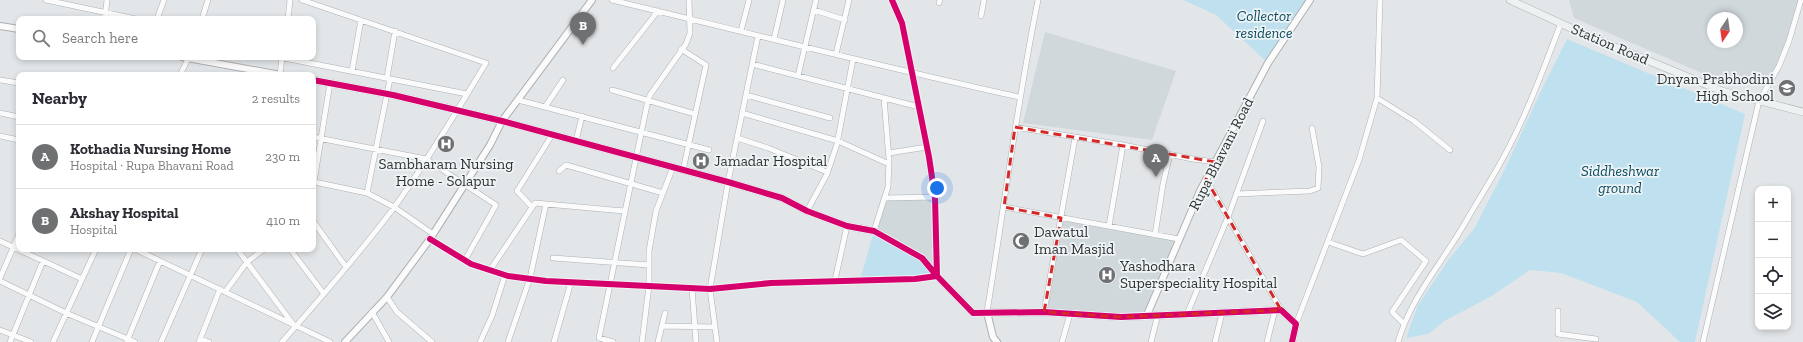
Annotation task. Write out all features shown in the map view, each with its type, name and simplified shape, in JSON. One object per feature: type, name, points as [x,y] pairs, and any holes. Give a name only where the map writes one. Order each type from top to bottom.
[{"type":"main road","name":"Station Road","points":[[1510,0],[1561,24],[1722,91],[1803,112]]},
{"type":"street","points":[[46,0],[121,16]]},
{"type":"street","points":[[106,16],[107,0]]},
{"type":"street","points":[[157,16],[164,0]]},
{"type":"street","points":[[203,16],[208,0]]},
{"type":"street","points":[[288,16],[290,0]]},
{"type":"street","points":[[282,342],[295,325],[324,294],[394,207],[486,63],[302,0]]},
{"type":"street","points":[[345,342],[387,296],[431,237],[490,146],[502,121],[592,0]]},
{"type":"street","points":[[612,0],[853,59],[1019,97]]},
{"type":"street","points":[[613,342],[605,341],[600,338],[641,131],[650,95],[682,49],[690,33],[689,0]]},
{"type":"street","points":[[741,32],[749,0]]},
{"type":"street","points":[[774,40],[783,0]]},
{"type":"street","points":[[798,76],[816,0]]},
{"type":"street","points":[[836,54],[849,0]]},
{"type":"street","points":[[892,0],[902,23],[927,147],[935,197],[937,276]]},
{"type":"street","points":[[981,16],[984,0]]},
{"type":"street","points":[[994,340],[987,312],[1004,207],[1019,97],[1038,0]]},
{"type":"street","name":"Rupa Bhavani Road","points":[[1147,315],[1206,179],[1268,63],[1310,0]]},
{"type":"street","points":[[1292,342],[1296,324],[1358,160],[1376,98],[1380,0]]},
{"type":"street","points":[[1703,342],[1759,101],[1779,66],[1789,41],[1801,0]]},
{"type":"street","points":[[814,10],[845,20]]},
{"type":"street","points":[[613,68],[658,11]]},
{"type":"street","points":[[352,71],[361,20]]},
{"type":"street","points":[[1398,342],[1404,324],[1419,294],[1451,248],[1502,160],[1541,77],[1561,24]]},
{"type":"street","points":[[0,26],[16,29]]},
{"type":"street","points":[[367,193],[387,94],[395,32]]},
{"type":"street","points":[[717,342],[710,289],[728,182],[758,36]]},
{"type":"street","points":[[682,49],[706,65],[683,170]]},
{"type":"street","points":[[807,210],[827,172],[838,141],[853,59]]},
{"type":"street","points":[[181,72],[185,60]]},
{"type":"street","points":[[202,60],[264,72]]},
{"type":"street","points":[[280,72],[281,60]]},
{"type":"street","points":[[296,60],[467,94]]},
{"type":"street","points":[[752,64],[919,107]]},
{"type":"street","points":[[0,80],[16,83]]},
{"type":"street","points":[[545,107],[564,80]]},
{"type":"street","points":[[316,81],[387,94],[552,134],[782,198],[846,226],[874,230],[922,258],[937,276],[973,313],[1044,312],[1121,317],[1158,314],[1278,310]]},
{"type":"street","points":[[316,170],[330,83]]},
{"type":"street","points":[[612,90],[695,114]]},
{"type":"street","points":[[746,95],[830,118]]},
{"type":"street","points":[[874,230],[888,187],[889,153],[884,98]]},
{"type":"street","points":[[1376,98],[1414,121],[1450,150]]},
{"type":"street","points":[[518,100],[709,150]]},
{"type":"street","points":[[0,113],[16,116]]},
{"type":"street","points":[[742,113],[838,141],[889,164]]},
{"type":"street","points":[[576,141],[582,116]]},
{"type":"street","points":[[1187,314],[1228,217],[1263,121]]},
{"type":"street","points":[[1015,127],[1123,145],[1193,160],[1216,162]]},
{"type":"street","points":[[1236,194],[1310,191],[1318,188],[1318,167],[1312,128]]},
{"type":"street","points":[[532,207],[517,191],[552,134]]},
{"type":"street","points":[[0,136],[16,139]]},
{"type":"street","points":[[316,138],[426,159],[496,205],[465,260]]},
{"type":"street","points":[[737,138],[768,148],[827,172]]},
{"type":"street","points":[[1044,312],[1075,138]]},
{"type":"street","points":[[1110,226],[1123,145]]},
{"type":"street","points":[[889,153],[927,147]]},
{"type":"street","points":[[1155,234],[1163,184],[1170,154]]},
{"type":"street","points":[[559,171],[566,165],[663,193]]},
{"type":"street","points":[[642,342],[649,286],[649,251],[656,211],[673,167]]},
{"type":"street","points":[[1206,179],[1278,310],[1296,324]]},
{"type":"street","points":[[316,182],[367,193],[394,207],[431,237],[465,260],[505,275],[570,282],[710,289],[771,283],[835,280],[915,279],[937,276]]},
{"type":"street","points":[[885,198],[935,197]]},
{"type":"street","points":[[490,270],[536,203],[624,211]]},
{"type":"street","points":[[508,342],[530,278],[546,204]]},
{"type":"street","points":[[1004,207],[1179,239]]},
{"type":"street","points":[[316,225],[346,266]]},
{"type":"street","points":[[835,280],[846,226]]},
{"type":"street","points":[[0,278],[16,240]]},
{"type":"street","points":[[1328,242],[1363,254],[1401,240],[1426,261],[1392,312],[1404,324]]},
{"type":"street","points":[[0,241],[16,248]]},
{"type":"street","points":[[24,252],[82,279]]},
{"type":"street","points":[[53,342],[95,252]]},
{"type":"street","points":[[92,342],[130,252]]},
{"type":"street","points":[[147,252],[160,261],[330,342]]},
{"type":"street","points":[[161,342],[201,252]]},
{"type":"street","points":[[239,252],[295,325]]},
{"type":"street","points":[[209,342],[199,341],[223,291],[247,262],[260,252]]},
{"type":"street","points":[[292,252],[324,294]]},
{"type":"street","points":[[553,258],[649,265]]},
{"type":"street","points":[[10,342],[43,261]]},
{"type":"street","points":[[128,341],[160,261]]},
{"type":"street","points":[[480,342],[492,316],[505,275]]},
{"type":"street","points":[[0,281],[66,313],[98,326],[128,341],[135,342]]},
{"type":"street","points":[[554,342],[570,282]]},
{"type":"street","points":[[692,288],[696,342]]},
{"type":"street","points":[[387,296],[397,312],[432,342]]},
{"type":"street","points":[[1267,342],[1278,310]]},
{"type":"street","points":[[1558,311],[1558,334],[1581,340],[1596,340]]},
{"type":"street","points":[[372,312],[388,342]]},
{"type":"street","points":[[658,342],[665,313]]},
{"type":"street","points":[[1215,342],[1222,313]]},
{"type":"street","points":[[1062,342],[1070,314]]},
{"type":"street","points":[[1151,342],[1158,314]]},
{"type":"street","points":[[662,326],[716,327]]},
{"type":"street","points":[[0,330],[30,342]]},
{"type":"highlighted area","points":[[1015,127],[1215,162],[1206,179],[1281,310],[1121,317],[1044,312],[1061,218],[1004,207]]},
{"type":"shaded area","points":[[1569,0],[1799,0],[1789,41],[1767,87],[1720,81],[1574,18]]},
{"type":"shaded area","points":[[1045,32],[1176,71],[1152,140],[1023,123]]},
{"type":"shaded area","points":[[935,197],[937,276],[874,231],[885,198]]},
{"type":"shaded area","name":"Yashodhara Superspeciality Hospital","points":[[1061,218],[1179,239],[1147,315],[1044,312]]},
{"type":"green space","name":"Collector residence","points":[[1183,0],[1308,0],[1268,63],[1216,15]]},
{"type":"green space","name":"Siddheshwar ground","points":[[1567,39],[1745,114],[1695,342],[1680,342],[1637,302],[1561,273],[1530,270],[1490,297],[1446,320],[1428,334],[1406,338],[1418,305],[1449,259],[1474,229],[1503,173]]},
{"type":"green space","points":[[874,231],[922,258],[937,276],[860,280]]},
{"type":"cycle path","points":[[430,239],[471,264],[508,276],[546,281],[710,289],[771,283],[915,279],[937,276],[935,197],[929,157],[902,23],[892,0]]},
{"type":"cycle path","points":[[316,81],[393,95],[502,121],[782,198],[807,211],[847,226],[874,231],[922,258],[937,276],[973,313],[1044,312],[1121,317],[1281,310],[1296,324],[1292,342]]},
{"type":"place","name":"Akshay Hospital","points":[[583,45]]},
{"type":"place","name":"Dnyan Prabhodini High School","points":[[1787,88]]},
{"type":"place","name":"Sambharam Nursing Home - Solapur","points":[[446,144]]},
{"type":"place","name":"Jamadar Hospital","points":[[701,161]]},
{"type":"place","name":"Kothadia Nursing Home","points":[[1156,177]]},
{"type":"place","name":"Dawatul Iman Masjid","points":[[1021,241]]},
{"type":"place","name":"Yashodhara Superspeciality Hospital","points":[[1107,275]]}]
